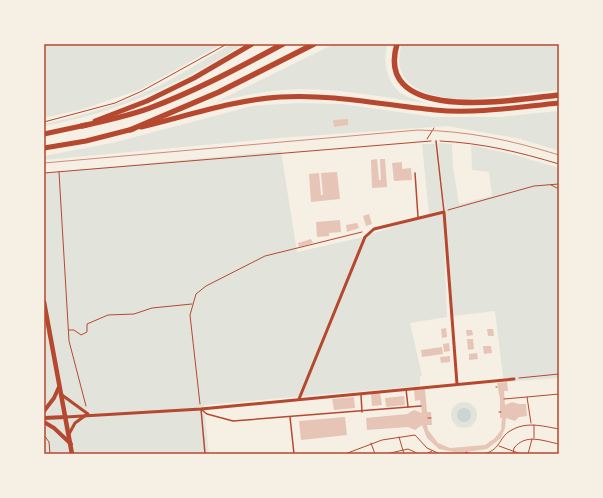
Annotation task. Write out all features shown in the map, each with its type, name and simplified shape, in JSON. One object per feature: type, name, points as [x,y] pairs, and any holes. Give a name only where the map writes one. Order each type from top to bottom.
[{"type":"highway","points":[[82,126],[125,116],[173,99],[224,75],[283,44]]},
{"type":"highway","points":[[130,130],[219,92],[314,44]]},
{"type":"highway","points":[[396,44],[394,64],[401,80],[408,88],[432,100],[457,103],[559,95]]},
{"type":"main road","points":[[44,134],[82,126],[147,100],[194,78],[252,44]]},
{"type":"main road","points":[[44,148],[86,141],[224,106],[280,97],[342,97],[435,110],[462,111],[559,103]]},
{"type":"main road","points":[[44,302],[72,454]]},
{"type":"street","points":[[299,399],[365,237],[374,229],[418,217],[444,212],[457,384]]},
{"type":"street","points":[[44,418],[201,408],[514,379]]},
{"type":"street","points":[[44,411],[54,398],[60,386]]},
{"type":"street","points":[[62,395],[88,414]]},
{"type":"street","points":[[69,434],[75,423],[88,414]]},
{"type":"street","points":[[44,422],[54,428],[71,444]]},
{"type":"lane","points":[[436,141],[444,212]]},
{"type":"lane","points":[[415,173],[418,217]]},
{"type":"lane","points":[[406,389],[408,408]]},
{"type":"lane","points":[[361,393],[362,412]]},
{"type":"lane","points":[[201,408],[207,414],[233,421],[362,412],[421,406]]},
{"type":"lane","points":[[201,408],[204,454]]},
{"type":"lane","points":[[290,417],[294,454]]},
{"type":"path","points":[[44,122],[115,103],[142,92],[227,44]]},
{"type":"path","points":[[426,140],[434,128]]},
{"type":"path","points":[[44,173],[426,140],[471,143],[516,151],[559,164]]},
{"type":"path","points":[[59,172],[69,341],[88,414]]},
{"type":"path","points":[[444,212],[528,188],[559,184]]},
{"type":"path","points":[[550,185],[559,189]]},
{"type":"path","points":[[201,408],[190,315],[196,294],[206,286],[265,256],[374,229]]},
{"type":"path","points":[[69,330],[74,330],[81,335],[87,332],[87,324],[108,315],[134,314],[152,308],[175,307],[192,304]]},
{"type":"path","points":[[514,379],[559,374]]},
{"type":"path","points":[[504,398],[559,394]]},
{"type":"path","points":[[527,397],[531,424]]},
{"type":"path","points":[[482,454],[488,453],[498,446],[509,431],[531,424],[559,429]]},
{"type":"path","points":[[528,454],[533,439],[534,424]]},
{"type":"path","points":[[44,435],[49,442],[50,454]]},
{"type":"path","points":[[345,454],[371,443],[415,435],[427,448],[440,454]]},
{"type":"path","points":[[399,437],[404,454]]},
{"type":"path","points":[[513,454],[517,444],[523,440],[533,439],[559,444]]},
{"type":"path","points":[[371,443],[374,454]]},
{"type":"path","points":[[498,446],[521,454]]},
{"type":"path","points":[[386,454],[403,450],[414,450],[419,454]]},
{"type":"path","points":[[426,454],[433,451]]},
{"type":"path","points":[[464,454],[466,452],[470,454]]},
{"type":"shaded area","points":[[44,44],[222,44],[139,90],[83,109],[44,118]]},
{"type":"shaded area","points":[[231,44],[244,44],[196,72],[148,95],[98,113],[44,126],[44,124],[100,109],[141,94],[174,78]]},
{"type":"shaded area","points":[[334,44],[388,44],[386,51],[386,65],[387,72],[393,86],[409,98],[426,103],[319,89],[282,90],[216,102]]},
{"type":"shaded area","points":[[402,44],[559,44],[559,90],[473,99],[436,96],[424,92],[406,79],[401,70],[399,58]]},
{"type":"shaded area","points":[[299,103],[341,104],[434,117],[499,117],[559,111],[559,151],[521,139],[447,126],[279,138],[44,160],[44,156],[112,143],[252,106]]},
{"type":"shaded area","points":[[438,143],[452,144],[453,167],[459,204],[492,196],[489,172],[472,170],[471,145],[515,155],[559,168],[559,378],[506,382],[503,377],[495,311],[453,316]]},
{"type":"shaded area","points":[[422,144],[435,144],[443,212],[447,317],[410,323],[422,375],[420,376],[420,386],[204,405],[209,454],[44,454],[44,173],[281,151],[297,252],[359,238],[429,215]]},
{"type":"shaded area","points":[[464,402],[473,406],[477,415],[473,424],[464,428],[455,424],[451,415],[455,406]]},
{"type":"shaded area","points":[[464,408],[469,410],[471,415],[469,420],[464,422],[459,420],[457,415],[459,410]]},
{"type":"building","points":[[348,119],[348,125],[334,127],[333,120]]},
{"type":"building","points":[[377,159],[379,180],[381,180],[380,159],[385,159],[387,187],[372,188],[371,160]]},
{"type":"building","points":[[402,162],[402,169],[411,168],[412,180],[394,181],[392,163]]},
{"type":"building","points":[[337,172],[340,199],[311,202],[309,174],[319,173],[321,195],[323,195],[321,173]]},
{"type":"building","points":[[369,214],[372,224],[366,226],[363,216]]},
{"type":"building","points":[[340,220],[341,232],[329,233],[329,236],[317,237],[316,222]]},
{"type":"building","points":[[357,223],[359,228],[347,232],[346,225]]},
{"type":"building","points":[[311,239],[313,243],[299,247],[298,243]]},
{"type":"building","points":[[446,328],[447,337],[442,338],[441,329]]},
{"type":"building","points":[[487,329],[493,329],[494,336],[488,336]]},
{"type":"building","points":[[466,330],[472,330],[473,335],[467,336]]},
{"type":"building","points":[[467,339],[473,339],[474,349],[468,350]]},
{"type":"building","points":[[449,343],[450,351],[444,352],[443,344]]},
{"type":"building","points":[[483,346],[491,346],[492,353],[484,354]]},
{"type":"building","points":[[442,347],[443,354],[422,357],[421,350]]},
{"type":"building","points":[[477,353],[478,359],[469,360],[469,354]]},
{"type":"building","points":[[450,356],[450,362],[441,363],[440,357]]},
{"type":"building","points":[[507,382],[508,391],[504,391],[505,405],[512,402],[526,404],[527,416],[519,417],[515,421],[506,418],[505,428],[501,438],[487,449],[459,453],[439,449],[427,438],[422,425],[415,430],[408,427],[367,430],[366,418],[407,414],[414,410],[422,413],[420,400],[415,401],[414,390],[425,389],[427,412],[431,412],[432,425],[427,425],[428,430],[438,443],[450,448],[485,445],[495,438],[501,430],[502,418],[500,418],[500,399],[497,383]]},
{"type":"building","points":[[380,392],[382,405],[372,406],[371,393]]},
{"type":"building","points":[[404,396],[405,405],[386,407],[385,398]]},
{"type":"building","points":[[354,397],[355,408],[334,410],[332,399]]},
{"type":"building","points":[[345,417],[347,435],[301,440],[299,421]]},
{"type":"tram line","points":[[44,163],[418,130],[454,132],[489,137],[559,155]]}]
